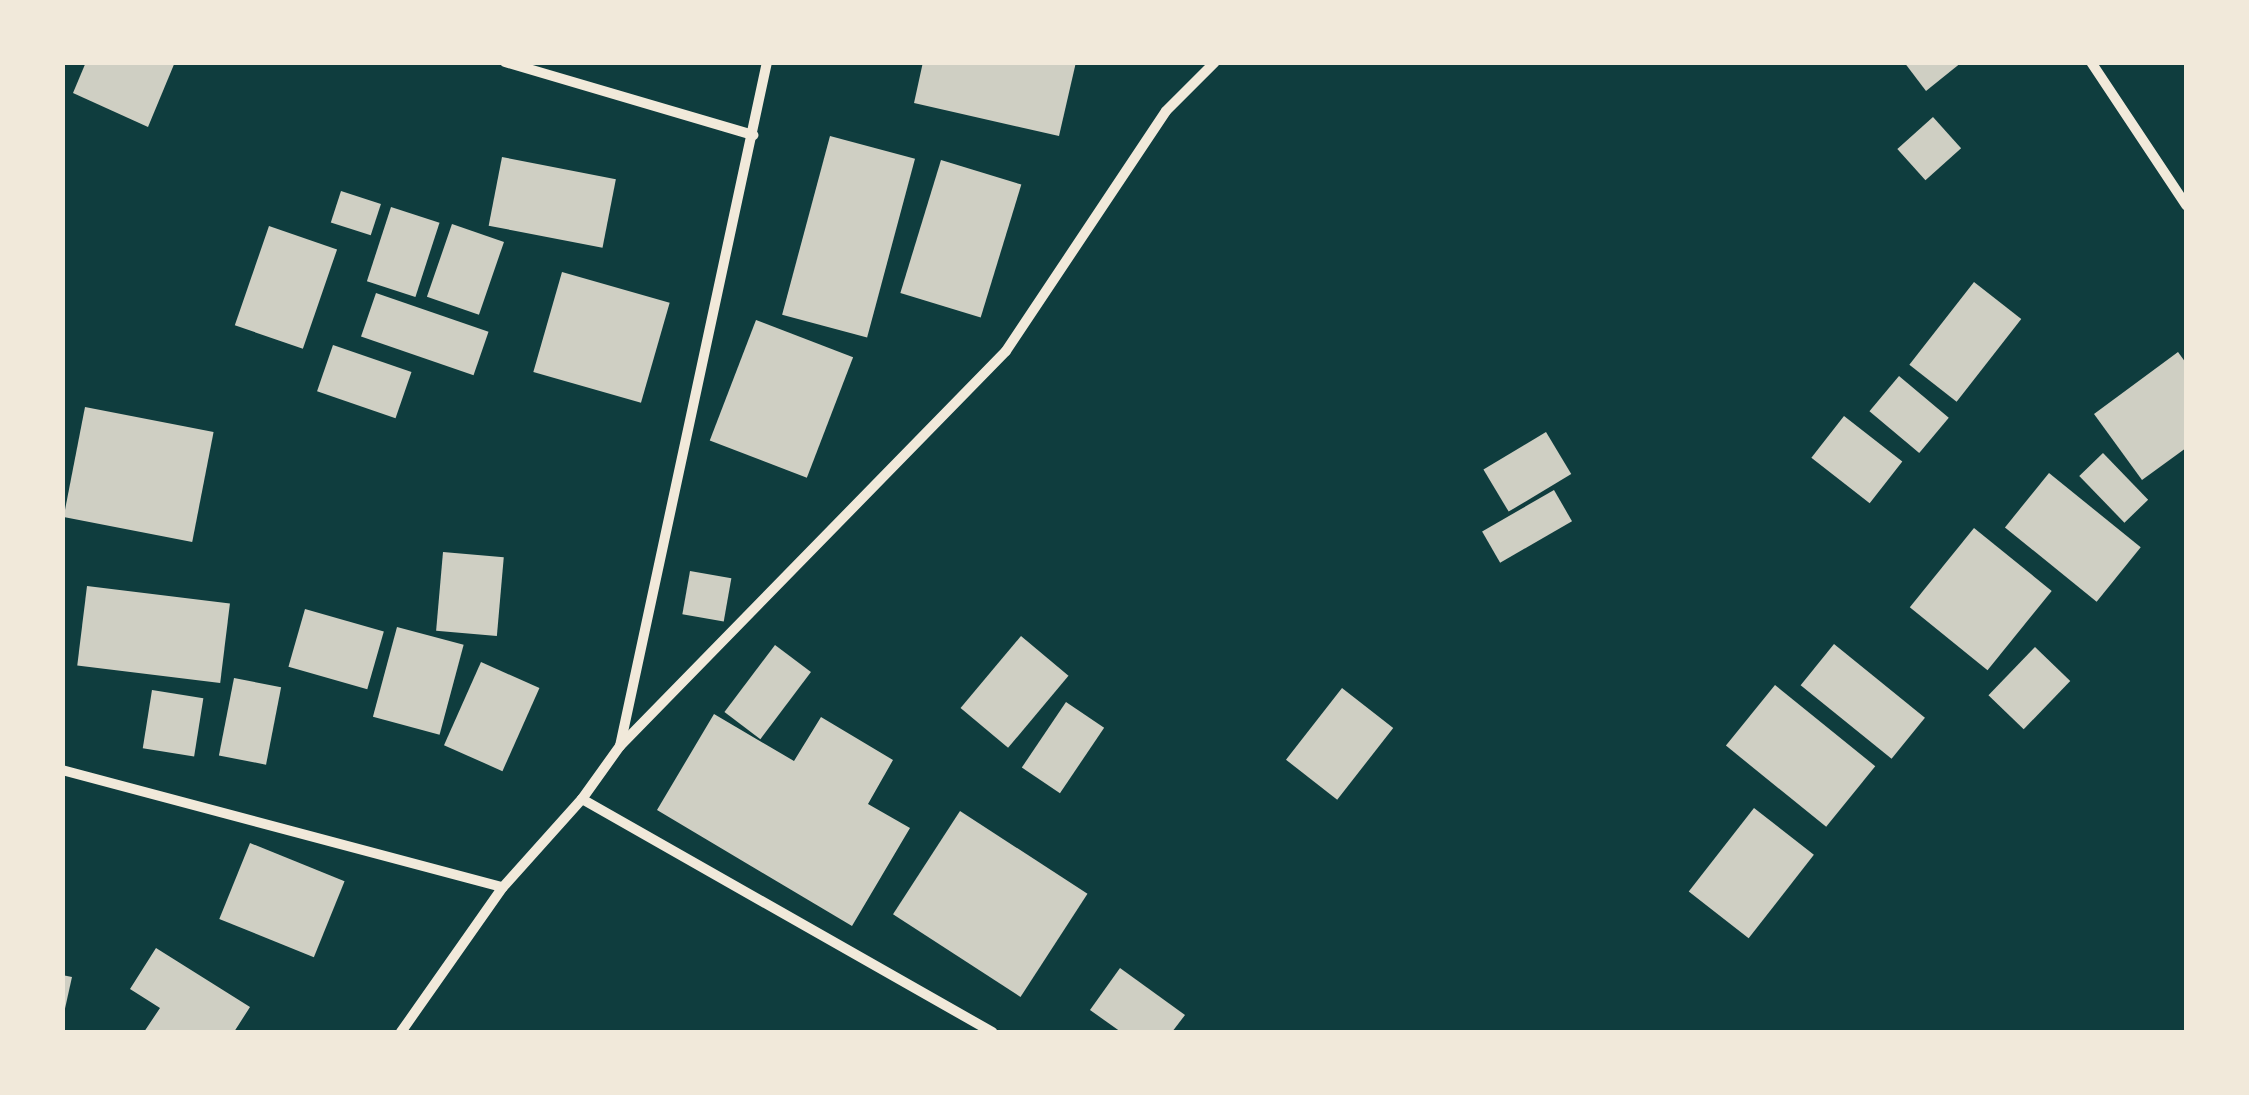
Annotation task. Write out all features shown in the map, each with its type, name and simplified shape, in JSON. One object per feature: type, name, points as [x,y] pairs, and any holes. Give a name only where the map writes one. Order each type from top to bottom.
[{"type":"street","points":[[504,62],[753,135]]},
{"type":"street","points":[[620,746],[768,62]]},
{"type":"street","points":[[401,1032],[503,887],[582,800],[620,746],[1006,352],[1166,111],[1215,62]]},
{"type":"street","points":[[2092,62],[2186,205]]},
{"type":"street","points":[[62,770],[503,887]]},
{"type":"street","points":[[582,800],[992,1032]]},
{"type":"building","points":[[86,62],[175,62],[148,127],[73,93]]},
{"type":"building","points":[[923,62],[1076,62],[1059,136],[914,103]]},
{"type":"building","points":[[1904,62],[1962,62],[1926,91]]},
{"type":"building","points":[[1933,117],[1961,148],[1925,180],[1897,149]]},
{"type":"building","points":[[830,136],[915,159],[867,337],[782,315]]},
{"type":"building","points":[[502,157],[616,179],[603,248],[489,226]]},
{"type":"building","points":[[941,160],[1021,185],[981,317],[900,293]]},
{"type":"building","points":[[341,191],[381,204],[371,235],[331,222]]},
{"type":"building","points":[[391,207],[440,223],[415,297],[367,281]]},
{"type":"building","points":[[452,224],[504,242],[479,315],[427,297]]},
{"type":"building","points":[[269,226],[337,249],[303,349],[235,325]]},
{"type":"building","points":[[562,272],[670,303],[641,403],[533,372]]},
{"type":"building","points":[[1974,282],[2021,319],[1957,402],[1909,365]]},
{"type":"building","points":[[376,293],[489,332],[474,375],[361,336]]},
{"type":"building","points":[[756,320],[853,357],[807,478],[710,440]]},
{"type":"building","points":[[333,345],[411,372],[396,418],[317,391]]},
{"type":"building","points":[[2178,352],[2186,363],[2186,448],[2142,480],[2094,414]]},
{"type":"building","points":[[1899,376],[1949,418],[1919,453],[1869,411]]},
{"type":"building","points":[[85,407],[214,432],[192,542],[64,517]]},
{"type":"building","points":[[1844,416],[1902,462],[1870,503],[1811,458]]},
{"type":"building","points":[[1546,432],[1571,474],[1509,512],[1483,470]]},
{"type":"building","points":[[2103,453],[2148,500],[2124,523],[2079,476]]},
{"type":"building","points":[[2049,473],[2141,547],[2097,602],[2005,527]]},
{"type":"building","points":[[1554,490],[1572,521],[1500,563],[1482,532]]},
{"type":"building","points":[[1974,528],[2052,591],[1988,670],[1910,607]]},
{"type":"building","points":[[443,552],[504,557],[497,636],[436,631]]},
{"type":"building","points":[[690,571],[731,578],[724,622],[682,614]]},
{"type":"building","points":[[87,586],[230,604],[220,683],[77,665]]},
{"type":"building","points":[[305,609],[384,632],[367,689],[288,667]]},
{"type":"building","points":[[397,627],[464,645],[440,735],[373,717]]},
{"type":"building","points":[[1021,636],[1068,676],[1008,748],[961,708]]},
{"type":"building","points":[[1834,644],[1925,718],[1892,759],[1801,685]]},
{"type":"building","points":[[775,645],[811,672],[760,739],[724,712]]},
{"type":"building","points":[[2035,647],[2070,681],[2024,729],[1988,695]]},
{"type":"building","points":[[481,662],[539,688],[502,771],[444,745]]},
{"type":"building","points":[[234,678],[281,687],[266,765],[219,756]]},
{"type":"building","points":[[1775,685],[1875,766],[1826,827],[1726,746]]},
{"type":"building","points":[[1342,688],[1393,728],[1337,800],[1286,760]]},
{"type":"building","points":[[152,690],[203,698],[194,756],[143,748]]},
{"type":"building","points":[[1066,702],[1104,728],[1060,793],[1022,767]]},
{"type":"building","points":[[714,714],[794,761],[821,717],[893,760],[868,804],[910,828],[852,926],[657,810]]},
{"type":"building","points":[[1754,808],[1814,855],[1749,938],[1689,892]]},
{"type":"building","points":[[960,811],[1087,894],[1020,997],[893,914]]},
{"type":"building","points":[[250,843],[345,881],[314,957],[219,919]]},
{"type":"building","points":[[156,948],[250,1007],[234,1032],[144,1032],[160,1008],[130,989]]},
{"type":"building","points":[[1120,968],[1185,1015],[1172,1032],[1121,1032],[1090,1010]]},
{"type":"building","points":[[62,975],[72,977],[64,1013],[62,1012]]}]
